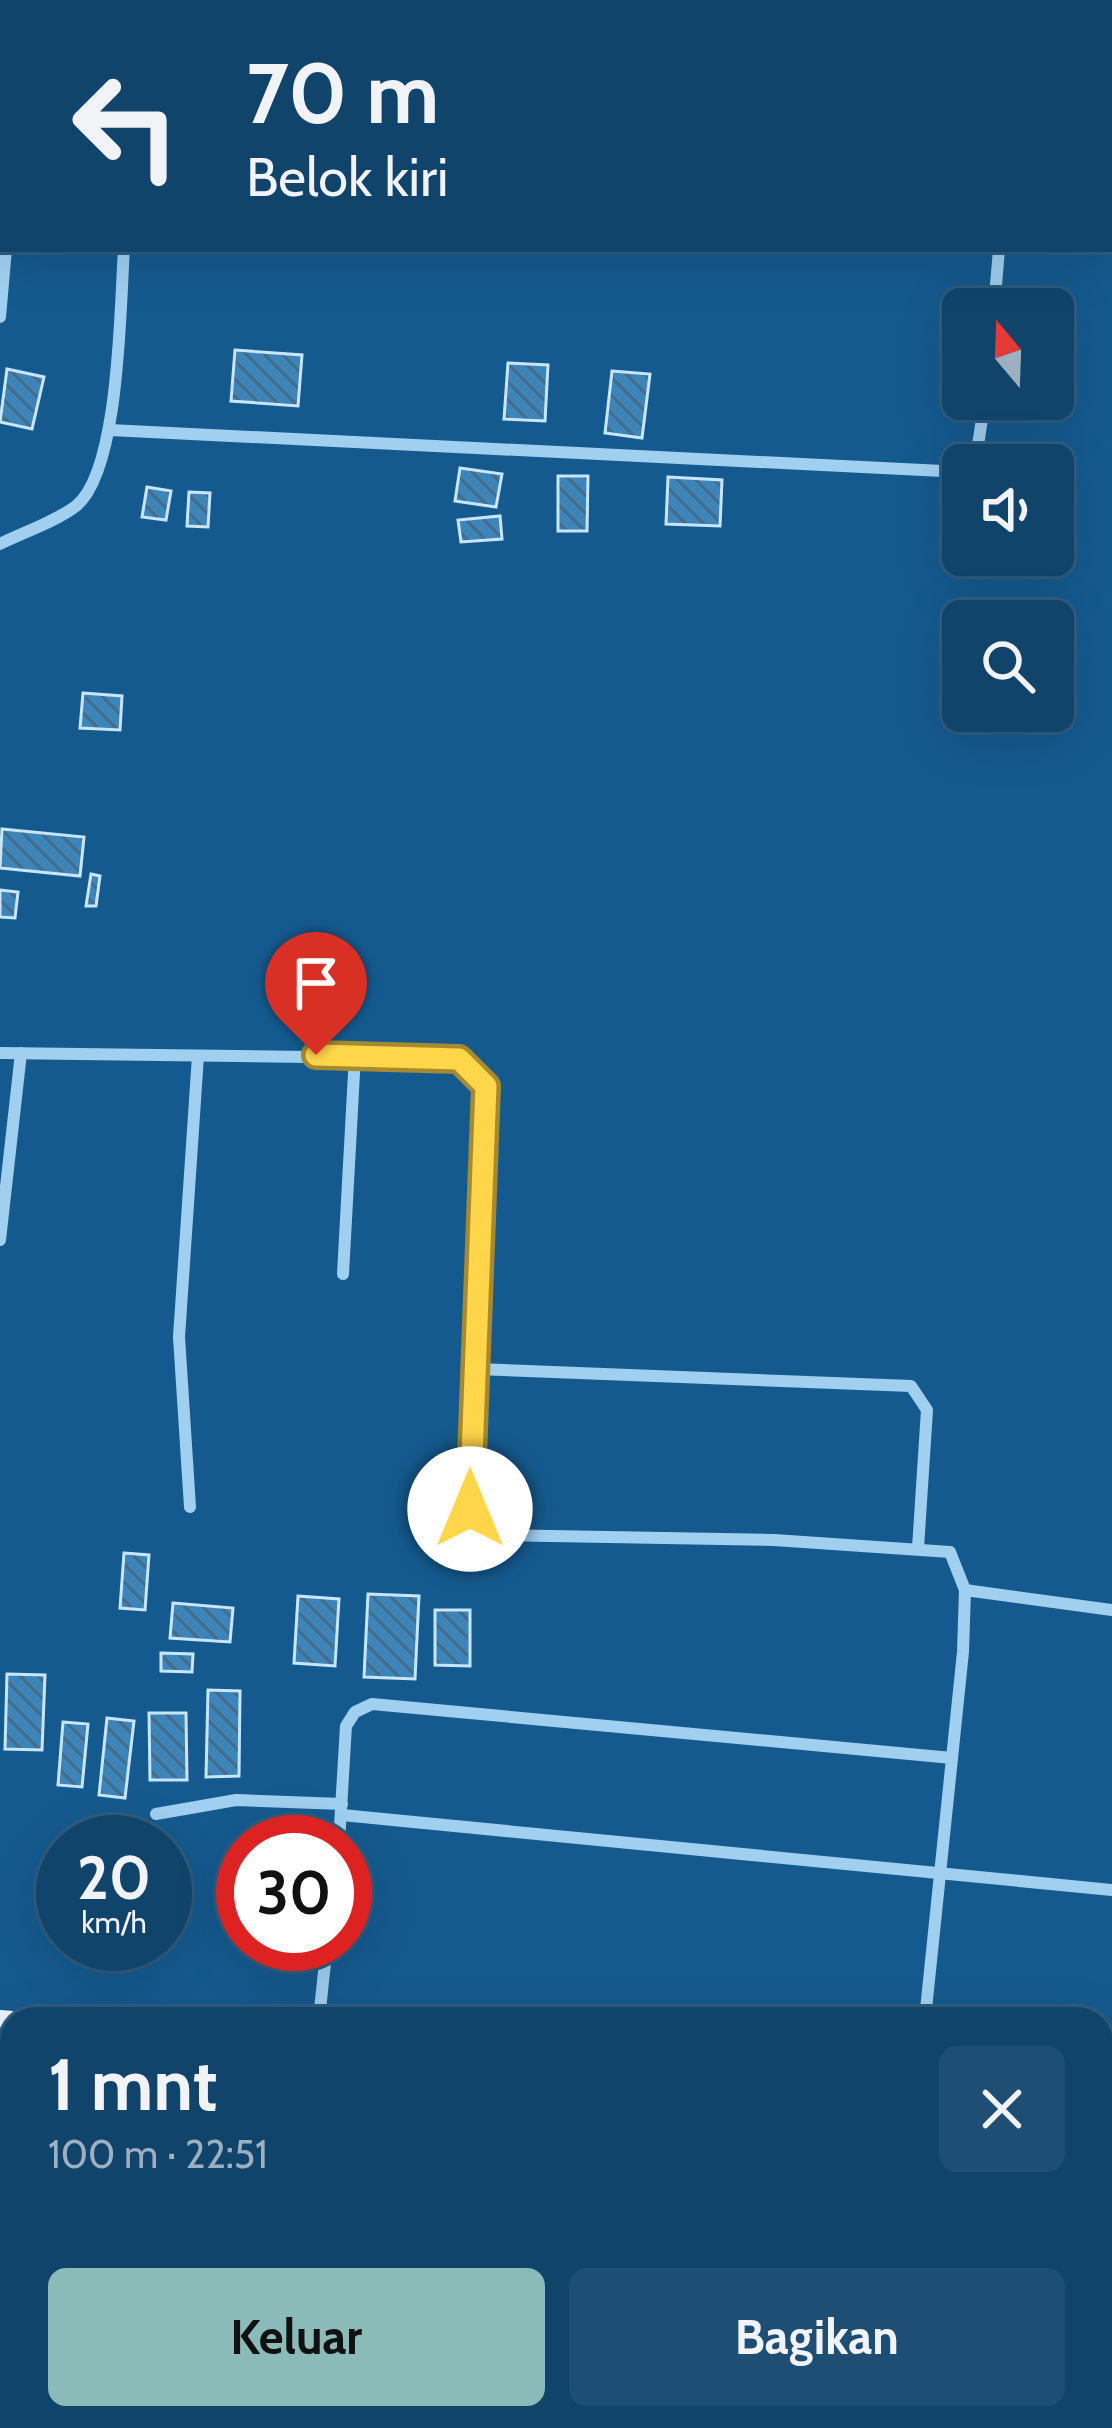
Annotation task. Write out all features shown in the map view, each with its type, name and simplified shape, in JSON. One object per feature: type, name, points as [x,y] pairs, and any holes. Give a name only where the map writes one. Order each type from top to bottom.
[{"type":"street","points":[[0,317],[6,252]]},
{"type":"street","points":[[0,544],[78,505],[88,493],[110,430],[124,252]]},
{"type":"street","points":[[996,288],[999,252]]},
{"type":"street","points":[[110,430],[942,471]]},
{"type":"street","points":[[0,1053],[459,1059],[486,1086],[468,1493],[475,1520],[495,1535],[950,1552],[965,1590],[926,2007]]},
{"type":"street","points":[[0,1240],[21,1053]]},
{"type":"street","points":[[343,1274],[355,1055]]},
{"type":"street","points":[[190,1507],[178,1353],[198,1056]]},
{"type":"street","points":[[477,1369],[911,1386],[927,1410],[918,1548]]},
{"type":"street","points":[[965,1590],[1112,1610]]},
{"type":"street","points":[[342,1815],[346,1726],[355,1712],[372,1704],[952,1758]]},
{"type":"street","points":[[156,1814],[236,1800],[1112,1890]]},
{"type":"street","points":[[320,2007],[324,1971]]},
{"type":"building","points":[[235,350],[302,355],[298,406],[231,401]]},
{"type":"building","points":[[508,363],[548,365],[545,421],[504,419]]},
{"type":"building","points":[[7,369],[44,377],[32,429],[0,422]]},
{"type":"building","points":[[612,371],[650,374],[642,438],[605,433]]},
{"type":"building","points":[[460,468],[502,474],[496,507],[455,501]]},
{"type":"building","points":[[558,476],[588,476],[587,531],[558,531]]},
{"type":"building","points":[[668,477],[722,480],[720,526],[666,524]]},
{"type":"building","points":[[147,487],[171,491],[166,520],[142,517]]},
{"type":"building","points":[[189,492],[210,493],[208,527],[187,526]]},
{"type":"building","points":[[500,516],[502,539],[461,542],[458,520]]},
{"type":"building","points":[[83,693],[122,696],[120,730],[80,728]]},
{"type":"building","points":[[2,829],[84,837],[80,876],[0,868]]},
{"type":"building","points":[[91,874],[100,876],[96,906],[86,906]]},
{"type":"building","points":[[0,890],[18,892],[15,918],[0,917]]},
{"type":"building","points":[[124,1553],[149,1555],[145,1610],[120,1608]]},
{"type":"building","points":[[368,1594],[419,1596],[415,1679],[364,1677]]},
{"type":"building","points":[[298,1596],[339,1599],[335,1666],[294,1663]]},
{"type":"building","points":[[173,1603],[233,1608],[230,1642],[170,1638]]},
{"type":"building","points":[[435,1610],[470,1610],[470,1666],[435,1665]]},
{"type":"building","points":[[161,1653],[193,1654],[192,1672],[161,1671]]},
{"type":"building","points":[[7,1674],[45,1675],[42,1750],[5,1749]]},
{"type":"building","points":[[208,1690],[240,1691],[239,1776],[206,1777]]},
{"type":"building","points":[[149,1713],[186,1713],[187,1780],[150,1780]]},
{"type":"building","points":[[107,1718],[134,1721],[125,1798],[99,1795]]},
{"type":"building","points":[[63,1722],[88,1724],[82,1787],[58,1785]]},
{"type":"route","points":[[316,1055],[417,1054],[459,1059],[486,1086],[487,1164],[470,1509]]}]
